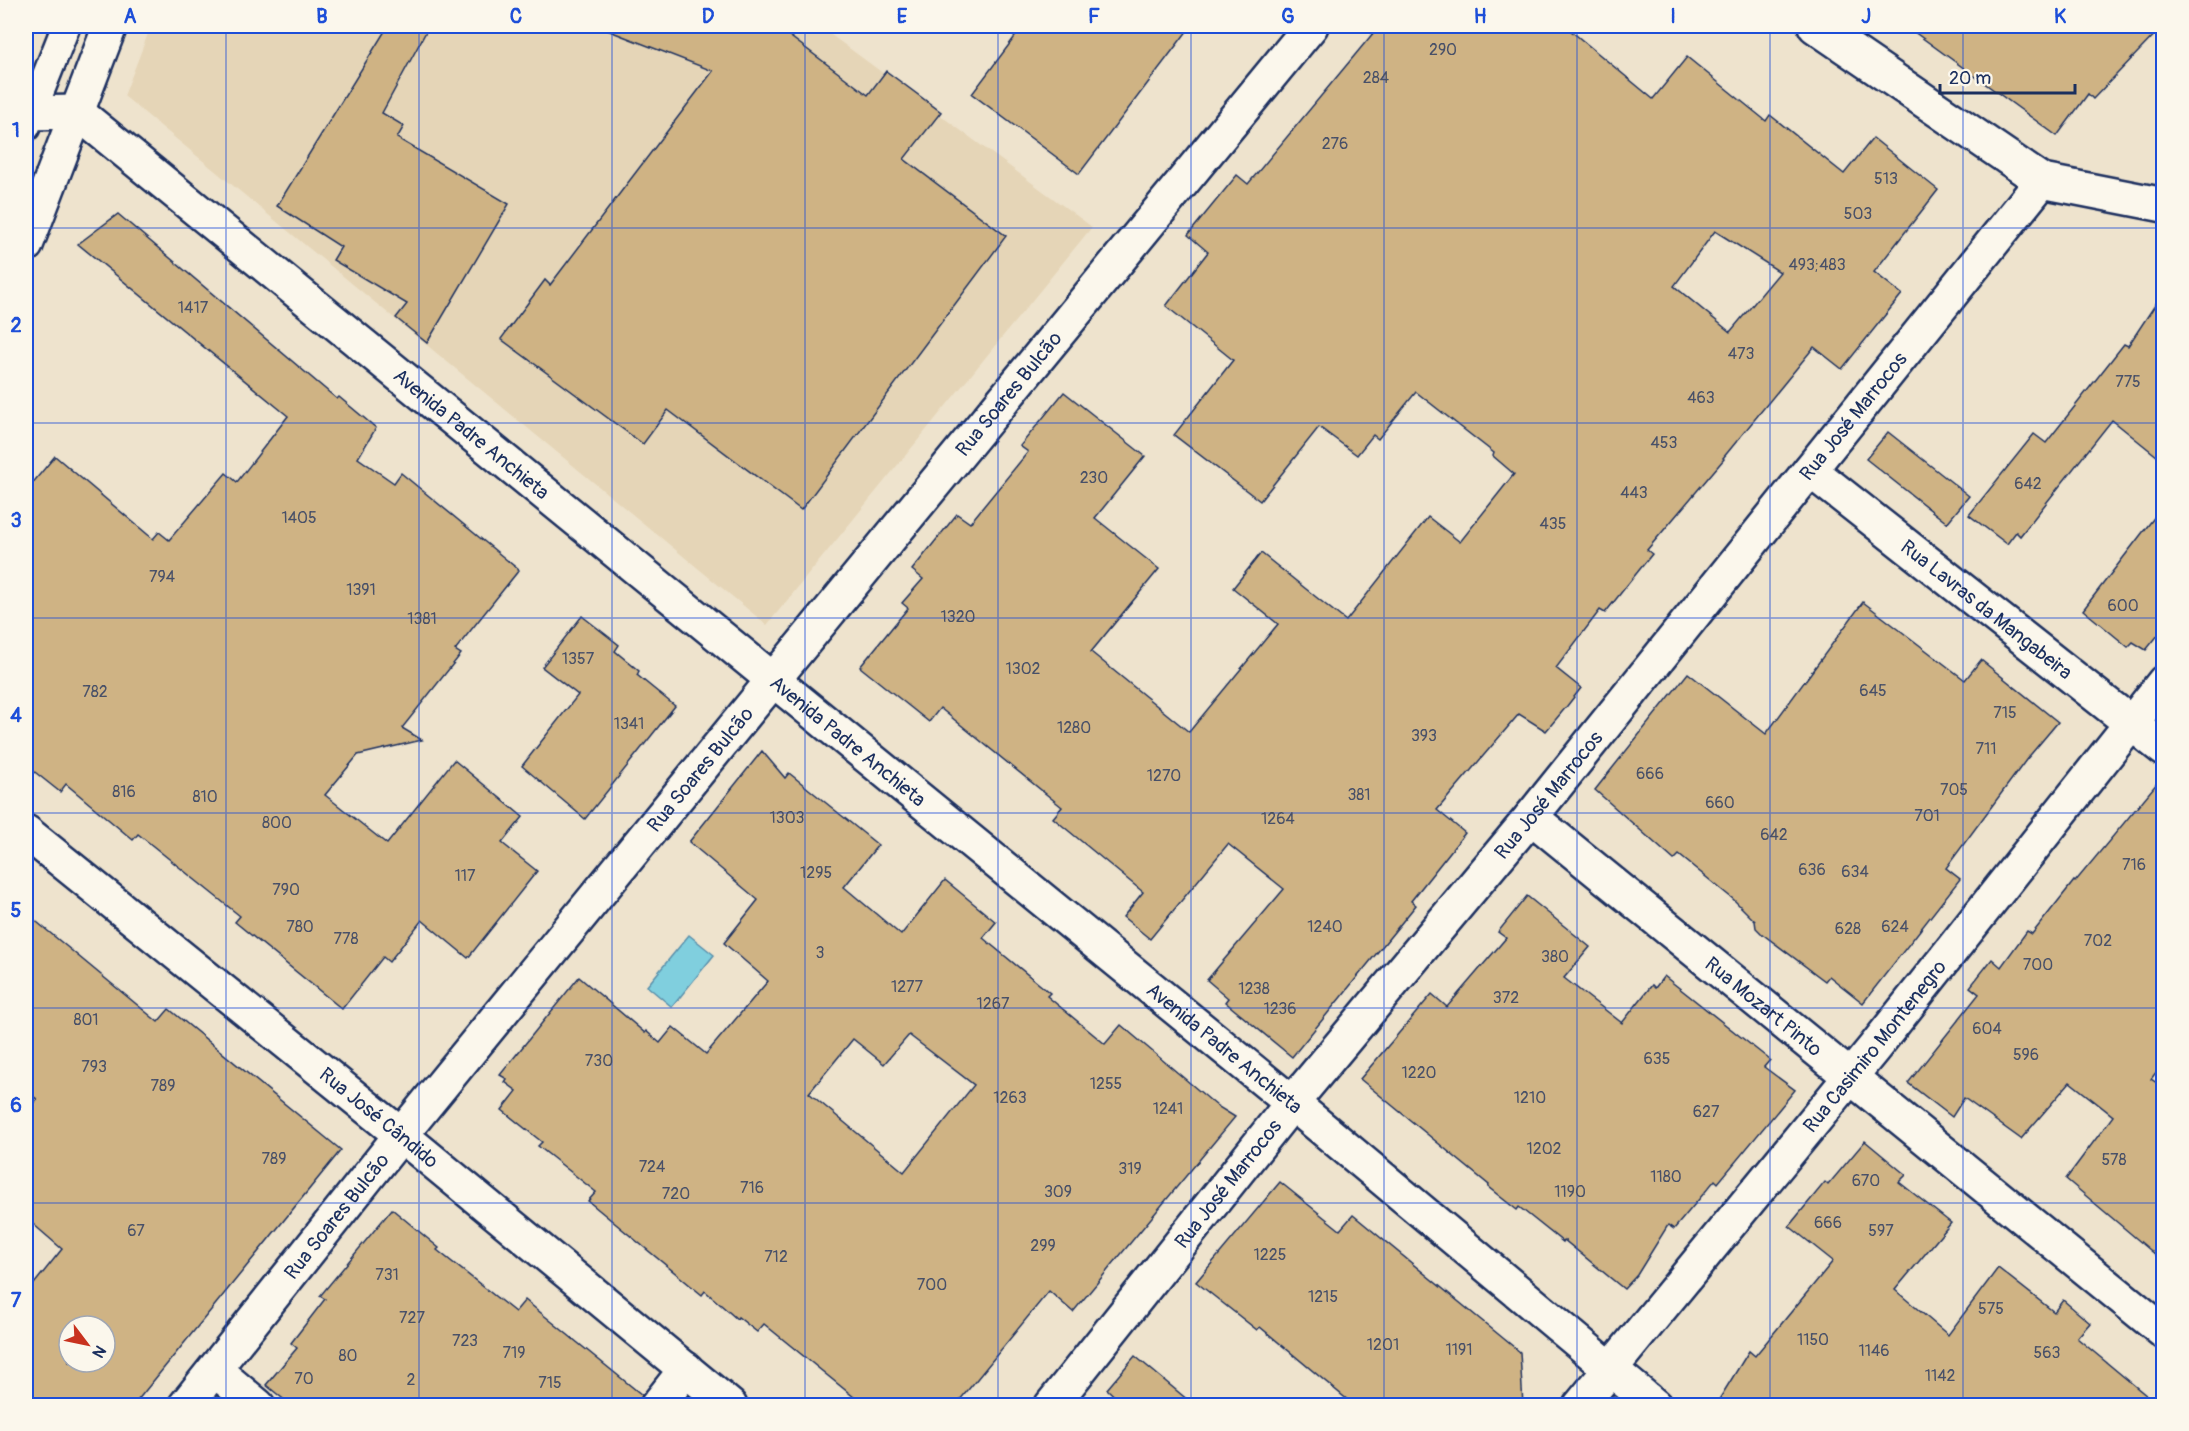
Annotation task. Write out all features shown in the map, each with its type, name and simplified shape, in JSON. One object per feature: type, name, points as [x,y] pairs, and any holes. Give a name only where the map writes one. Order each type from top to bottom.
[{"type":"street","points":[[26,245],[110,26]]},
{"type":"street","name":"Rua Soares Bulcão","points":[[185,1406],[401,1135],[772,680],[1311,26]]},
{"type":"street","points":[[1815,26],[2042,181],[2163,205]]},
{"type":"street","points":[[27,117],[77,112]]},
{"type":"street","name":"Avenida Padre Anchieta","points":[[77,112],[1292,1103],[1655,1406]]},
{"type":"street","name":"Rua José Marrocos","points":[[1051,1406],[1292,1103],[1531,817],[2042,181]]},
{"type":"street","name":"Rua Lavras da Mangabeira","points":[[1810,470],[2163,749]]},
{"type":"street","name":"Rua Casimiro Montenegro","points":[[1580,1406],[1850,1077],[2163,682]]},
{"type":"street","name":"Rua Mozart Pinto","points":[[1531,817],[2163,1332]]},
{"type":"street","name":"Rua José Cândido","points":[[26,832],[401,1135],[730,1406]]},
{"type":"street","points":[[657,1406],[686,1369]]},
{"type":"street","points":[[215,1370],[258,1406]]},
{"type":"lane","points":[[27,117],[62,31]]},
{"type":"shaded area","points":[[151,26],[819,26],[1092,227],[767,625],[124,96]]},
{"type":"water","points":[[689,935],[714,955],[672,1007],[647,986]]},
{"type":"building","points":[[388,26],[429,26],[382,113],[404,126],[397,138],[509,204],[427,343],[396,318],[407,304],[333,260],[341,247],[277,206]]},
{"type":"building","points":[[603,26],[776,26],[868,95],[886,71],[941,112],[904,159],[1006,236],[801,510],[668,410],[643,444],[501,339],[545,280],[550,285],[713,71],[602,28]]},
{"type":"building","points":[[1023,26],[1191,26],[1079,174],[972,94]]},
{"type":"building","points":[[1379,26],[1565,26],[1653,99],[1687,57],[1766,121],[1770,115],[1844,174],[1873,138],[1938,190],[1874,272],[1902,294],[1842,369],[1814,347],[1647,550],[1652,554],[1605,613],[1600,610],[1556,668],[1581,688],[1567,706],[1546,731],[1519,714],[1437,810],[1465,833],[1411,901],[1416,905],[1292,1057],[1225,1002],[1228,998],[1207,980],[1284,889],[1228,844],[1150,939],[1123,917],[1143,892],[1053,818],[1062,807],[940,708],[929,722],[860,667],[908,608],[902,603],[923,579],[912,570],[957,514],[970,523],[1028,452],[1020,446],[1064,392],[1145,456],[1095,518],[1159,569],[1091,652],[1189,732],[1278,624],[1233,588],[1261,553],[1346,621],[1428,517],[1460,542],[1514,474],[1493,456],[1494,453],[1416,392],[1378,439],[1373,435],[1357,455],[1319,427],[1260,501],[1174,435],[1233,360],[1166,306],[1208,252],[1188,235],[1237,175],[1248,184]],"holes":[[[1715,231],[1780,272],[1730,332],[1674,286]]]},
{"type":"building","points":[[1906,26],[2163,26],[2093,99],[2088,94],[2057,136]]},
{"type":"building","points":[[118,214],[337,399],[339,397],[376,428],[358,458],[394,483],[401,473],[519,570],[455,650],[461,654],[402,728],[422,740],[358,755],[325,795],[387,844],[454,760],[523,817],[502,843],[537,871],[468,958],[422,920],[389,962],[383,957],[342,1009],[235,922],[240,916],[138,834],[133,840],[66,784],[60,792],[26,765],[26,491],[55,456],[153,539],[159,532],[169,540],[226,473],[237,482],[288,416],[78,244]]},
{"type":"building","points":[[2163,293],[2163,461],[2112,420],[2020,536],[2016,532],[2007,544],[1969,515],[2034,434],[2046,443],[2124,344],[2128,346]]},
{"type":"building","points":[[1888,432],[1969,496],[1947,523],[1866,459]]},
{"type":"building","points":[[2163,506],[2163,629],[2146,650],[2133,642],[2128,647],[2083,610]]},
{"type":"building","points":[[1863,602],[1965,680],[1981,660],[2058,722],[2026,760],[1946,868],[1960,879],[1863,1003],[1829,976],[1825,981],[1761,933],[1756,928],[1755,921],[1733,899],[1679,855],[1674,860],[1595,790],[1688,673],[1766,734]]},
{"type":"building","points":[[582,616],[619,645],[615,651],[639,671],[637,675],[675,706],[585,819],[522,766],[578,695],[542,667]]},
{"type":"building","points":[[762,751],[785,778],[789,773],[878,845],[844,887],[901,935],[945,880],[996,922],[983,938],[1050,993],[1047,996],[1105,1044],[1121,1025],[1217,1106],[1235,1117],[1073,1312],[1049,1291],[955,1406],[865,1406],[764,1324],[757,1332],[738,1317],[737,1319],[705,1291],[702,1295],[588,1201],[596,1192],[538,1146],[542,1142],[502,1110],[517,1091],[505,1082],[507,1079],[500,1075],[579,977],[660,1043],[673,1027],[706,1054],[768,981],[724,943],[758,900],[689,842]],"holes":[[[909,1035],[974,1085],[904,1172],[809,1093],[853,1039],[884,1064]]]},
{"type":"building","points":[[2163,776],[2163,1063],[2151,1079],[2163,1087],[2163,1261],[2066,1179],[2113,1116],[2070,1082],[2021,1139],[1964,1098],[1952,1117],[1908,1083],[1979,994],[1970,987],[1992,959],[2001,967],[2027,931],[2032,934]]},
{"type":"building","points":[[1527,896],[1590,947],[1564,978],[1622,1023],[1652,985],[1655,988],[1664,976],[1770,1060],[1764,1067],[1795,1090],[1718,1183],[1715,1180],[1674,1229],[1668,1225],[1637,1275],[1624,1289],[1564,1240],[1563,1242],[1519,1207],[1517,1210],[1488,1187],[1489,1185],[1360,1079],[1432,994],[1447,1007],[1506,938],[1498,932]]},
{"type":"building","points":[[26,913],[158,1022],[169,1009],[341,1150],[133,1406],[26,1406],[26,1294],[62,1249],[26,1218],[26,1113],[37,1099],[26,1092]]},
{"type":"building","points":[[1865,1141],[1906,1175],[1899,1182],[1951,1223],[1895,1290],[1948,1335],[1998,1268],[2054,1312],[2063,1300],[2090,1323],[2077,1338],[2159,1406],[1715,1406],[1749,1351],[1755,1356],[1833,1261],[1789,1226],[1825,1182],[1828,1185]]},
{"type":"building","points":[[1280,1182],[1340,1230],[1353,1215],[1520,1352],[1523,1406],[1355,1406],[1260,1327],[1257,1330],[1196,1282]]},
{"type":"building","points":[[392,1209],[439,1248],[437,1250],[515,1312],[525,1300],[642,1395],[639,1406],[292,1406],[266,1385],[297,1348],[291,1343],[325,1299],[320,1296]]},
{"type":"building","points":[[1135,1356],[1195,1406],[1125,1406],[1107,1389]]}]
